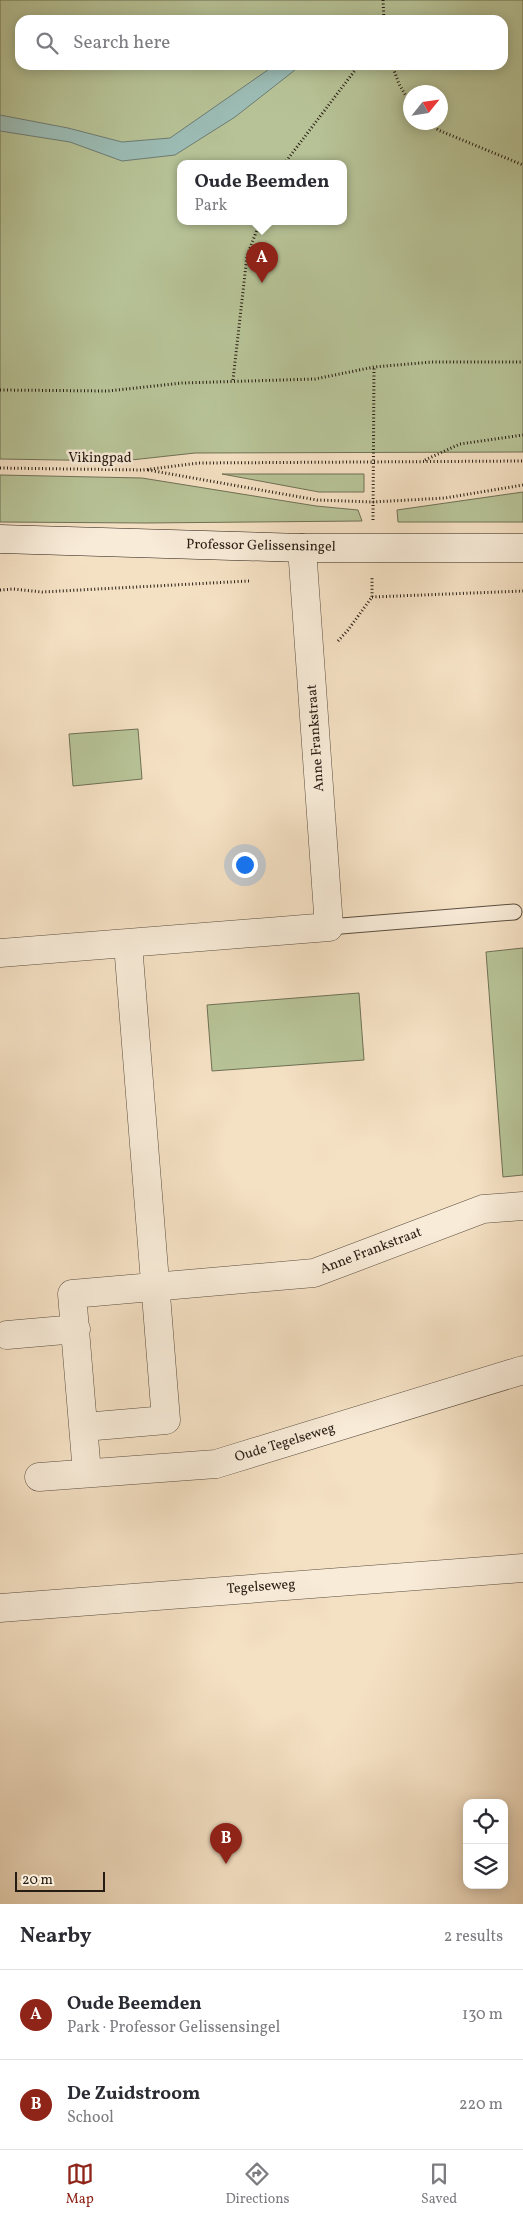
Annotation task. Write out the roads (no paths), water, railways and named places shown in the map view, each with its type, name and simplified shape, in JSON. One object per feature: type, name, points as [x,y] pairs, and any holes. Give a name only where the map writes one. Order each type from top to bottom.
[{"type":"street","name":"Professor Gelissensingel","points":[[0,539],[302,548],[523,548]]},
{"type":"street","name":"Anne Frankstraat","points":[[302,548],[328,927]]},
{"type":"street","points":[[0,953],[328,927]]},
{"type":"street","points":[[84,1427],[166,1420],[128,944]]},
{"type":"street","name":"Anne Frankstraat","points":[[88,1473],[72,1294],[314,1273],[483,1209],[523,1206]]},
{"type":"street","points":[[7,1335],[76,1329]]},
{"type":"street","name":"Oude Tegelseweg","points":[[39,1477],[216,1464],[523,1370]]},
{"type":"street","name":"Tegelseweg","points":[[0,1608],[523,1568]]},
{"type":"lane","points":[[328,927],[514,912]]},
{"type":"water","points":[[268,70],[295,70],[235,117],[175,155],[122,161],[70,142],[0,131],[0,115],[68,128],[122,142],[170,138]]},
{"type":"place","name":"Oude Beemden","points":[[262,283]]},
{"type":"place","name":"De Zuidstroom","points":[[226,1864]]}]
